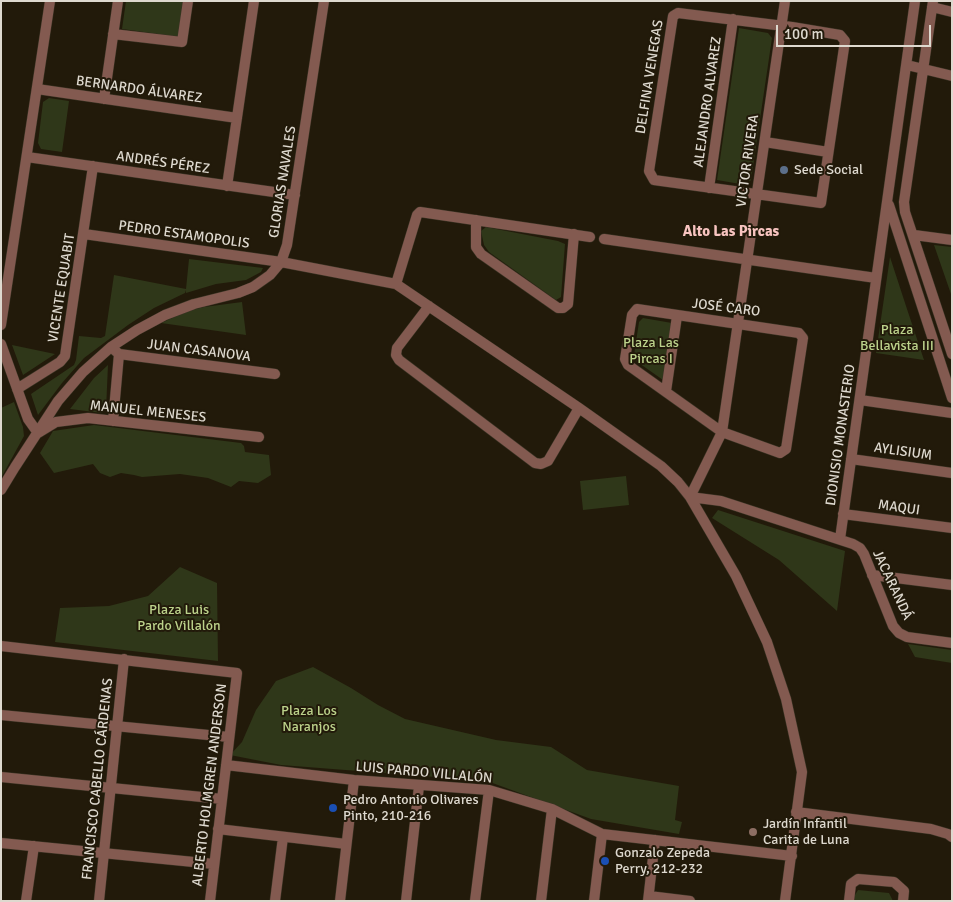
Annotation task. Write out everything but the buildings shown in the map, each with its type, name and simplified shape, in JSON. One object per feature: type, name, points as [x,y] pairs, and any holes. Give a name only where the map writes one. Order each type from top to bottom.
[{"type":"street","points":[[1,326],[50,1]]},
{"type":"street","points":[[104,99],[118,1]]},
{"type":"street","points":[[113,34],[182,42],[188,1]]},
{"type":"street","points":[[227,186],[254,1]]},
{"type":"street","name":"GLORIAS NAVALES","points":[[1,490],[14,466],[47,417],[82,372],[115,351],[137,330],[165,315],[194,304],[238,293],[253,287],[270,275],[281,262],[287,246],[324,1]]},
{"type":"street","name":"VICTOR RIVERA","points":[[690,496],[722,432],[785,1]]},
{"type":"street","name":"DIONISIO MONASTERIO","points":[[840,539],[915,1]]},
{"type":"street","points":[[952,12],[933,4],[904,202],[905,212],[952,353]]},
{"type":"street","name":"DELFINA VENEGAS","points":[[678,13],[733,19],[840,35],[845,41],[821,203],[654,180],[649,172],[673,16],[678,13]]},
{"type":"street","name":"ALEJANDRO ALVAREZ","points":[[709,188],[733,19]]},
{"type":"street","points":[[906,65],[952,76]]},
{"type":"street","name":"BERNARDO ÁLVAREZ","points":[[37,89],[237,118]]},
{"type":"street","points":[[765,142],[828,152]]},
{"type":"street","name":"ANDRÉS PÉREZ","points":[[27,157],[295,195]]},
{"type":"street","name":"VICENTE EQUABIT","points":[[17,389],[60,362],[65,356],[93,166]]},
{"type":"street","points":[[888,202],[952,398]]},
{"type":"street","points":[[590,237],[420,212],[417,215],[396,284],[661,466],[690,496],[736,576],[767,642],[786,700],[800,758],[802,772],[786,901]]},
{"type":"street","points":[[476,220],[476,248],[481,254],[558,308],[563,308],[568,304],[574,234]]},
{"type":"street","name":"PEDRO ESTAMOPOLIS","points":[[84,234],[281,262],[396,284]]},
{"type":"street","points":[[914,235],[952,240]]},
{"type":"street","points":[[604,239],[876,278]]},
{"type":"street","points":[[429,306],[397,348],[396,355],[399,360],[535,463],[541,464],[548,461],[579,408]]},
{"type":"street","name":"JOSÉ CARO","points":[[637,309],[677,316],[799,333],[803,338],[786,449],[780,453],[722,432],[628,365],[625,358],[632,316],[637,309]]},
{"type":"street","points":[[666,392],[677,316]]},
{"type":"street","points":[[1,344],[28,419],[38,433]]},
{"type":"street","points":[[114,421],[115,351]]},
{"type":"street","name":"JUAN CASANOVA","points":[[115,351],[275,374]]},
{"type":"street","points":[[860,400],[952,413]]},
{"type":"street","name":"MANUEL MENESES","points":[[38,433],[56,422],[88,418],[259,437]]},
{"type":"street","name":"AYLISIUM","points":[[851,458],[952,473]]},
{"type":"street","points":[[690,496],[721,501],[840,539]]},
{"type":"street","name":"MAQUI","points":[[843,514],[952,528]]},
{"type":"street","name":"JACARANDÁ","points":[[840,539],[860,548],[894,626],[899,632],[907,637],[952,643]]},
{"type":"street","points":[[872,574],[952,585]]},
{"type":"street","points":[[1,646],[124,659]]},
{"type":"street","name":"ALBERTO HOLMGREN ANDERSON","points":[[124,659],[237,673],[210,901]]},
{"type":"street","name":"FRANCISCO CABELLO CÁRDENAS","points":[[99,901],[124,659]]},
{"type":"street","points":[[1,715],[229,737]]},
{"type":"street","name":"LUIS PARDO VILLALÓN","points":[[226,765],[354,780],[489,790],[552,809],[602,834],[792,856]]},
{"type":"street","points":[[1,777],[222,799]]},
{"type":"street","points":[[340,901],[354,780]]},
{"type":"street","points":[[406,901],[419,786]]},
{"type":"street","points":[[475,901],[489,790]]},
{"type":"street","points":[[541,901],[552,809]]},
{"type":"street","points":[[796,812],[931,830],[948,834],[952,837]]},
{"type":"street","points":[[218,830],[346,844]]},
{"type":"street","points":[[594,901],[602,834]]},
{"type":"street","points":[[275,901],[283,837]]},
{"type":"street","points":[[656,840],[649,898],[690,901]]},
{"type":"street","points":[[1,843],[214,864]]},
{"type":"street","points":[[26,901],[34,846]]},
{"type":"street","points":[[849,901],[851,884],[858,878],[894,882],[903,896]]},
{"type":"green space","points":[[126,1],[185,1],[180,37],[122,29]]},
{"type":"green space","points":[[739,28],[768,33],[772,38],[751,180],[746,185],[717,180]]},
{"type":"green space","points":[[49,98],[69,101],[62,152],[41,149],[38,143],[43,102]]},
{"type":"green space","points":[[486,227],[565,244],[561,297],[556,300],[489,252],[484,245],[481,231]]},
{"type":"green space","name":"Plaza Bellavista III","points":[[934,245],[952,247],[952,297]]},
{"type":"green space","name":"Plaza Bellavista III","points":[[890,257],[906,306],[924,360],[876,353]]},
{"type":"green space","points":[[189,259],[263,268],[261,272],[246,280],[216,284],[186,293],[186,290],[185,293],[154,308],[84,358],[38,415],[31,394],[74,365],[79,336],[101,338],[105,336],[114,275],[186,289]]},
{"type":"green space","points":[[242,302],[246,335],[161,323],[188,311]]},
{"type":"green space","name":"Plaza Las Pircas I","points":[[643,318],[672,323],[663,380],[636,361],[634,355],[639,322]]},
{"type":"green space","points":[[12,345],[55,354],[23,375]]},
{"type":"green space","points":[[108,365],[106,410],[102,413],[70,409],[94,378]]},
{"type":"green space","points":[[14,402],[23,427],[24,436],[1,478],[1,408]]},
{"type":"green space","points":[[94,425],[241,443],[244,446],[245,452],[269,455],[271,475],[258,483],[239,481],[231,487],[208,478],[180,474],[142,477],[121,473],[110,477],[100,473],[93,464],[54,473],[40,453],[53,431]]},
{"type":"green space","points":[[626,476],[629,505],[583,510],[580,481]]},
{"type":"green space","points":[[718,510],[845,551],[837,611],[779,560],[712,518]]},
{"type":"green space","name":"Plaza Luis Pardo Villalón","points":[[180,567],[217,583],[218,661],[55,642],[60,608],[109,606],[148,596]]},
{"type":"green space","points":[[908,644],[952,650],[952,663],[915,657]]},
{"type":"green space","name":"Plaza Los Naranjos","points":[[313,667],[405,719],[496,740],[551,747],[587,770],[679,786],[675,820],[682,822],[679,834],[591,819],[487,781],[281,765],[230,755],[242,742],[256,710],[276,681]]},
{"type":"green space","points":[[858,890],[889,893],[893,901],[854,901]]},
{"type":"place","name":"Sede Social","points":[[784,170]]},
{"type":"place","name":"Pedro Antonio Olivares Pinto, 210-216","points":[[333,808]]},
{"type":"place","name":"Jardín Infantil Carita de Luna","points":[[753,832]]},
{"type":"place","name":"Gonzalo Zepeda Perry, 212-232","points":[[605,861]]},
{"type":"district","name":"Alto Las Pircas","points":[[731,232]]}]
